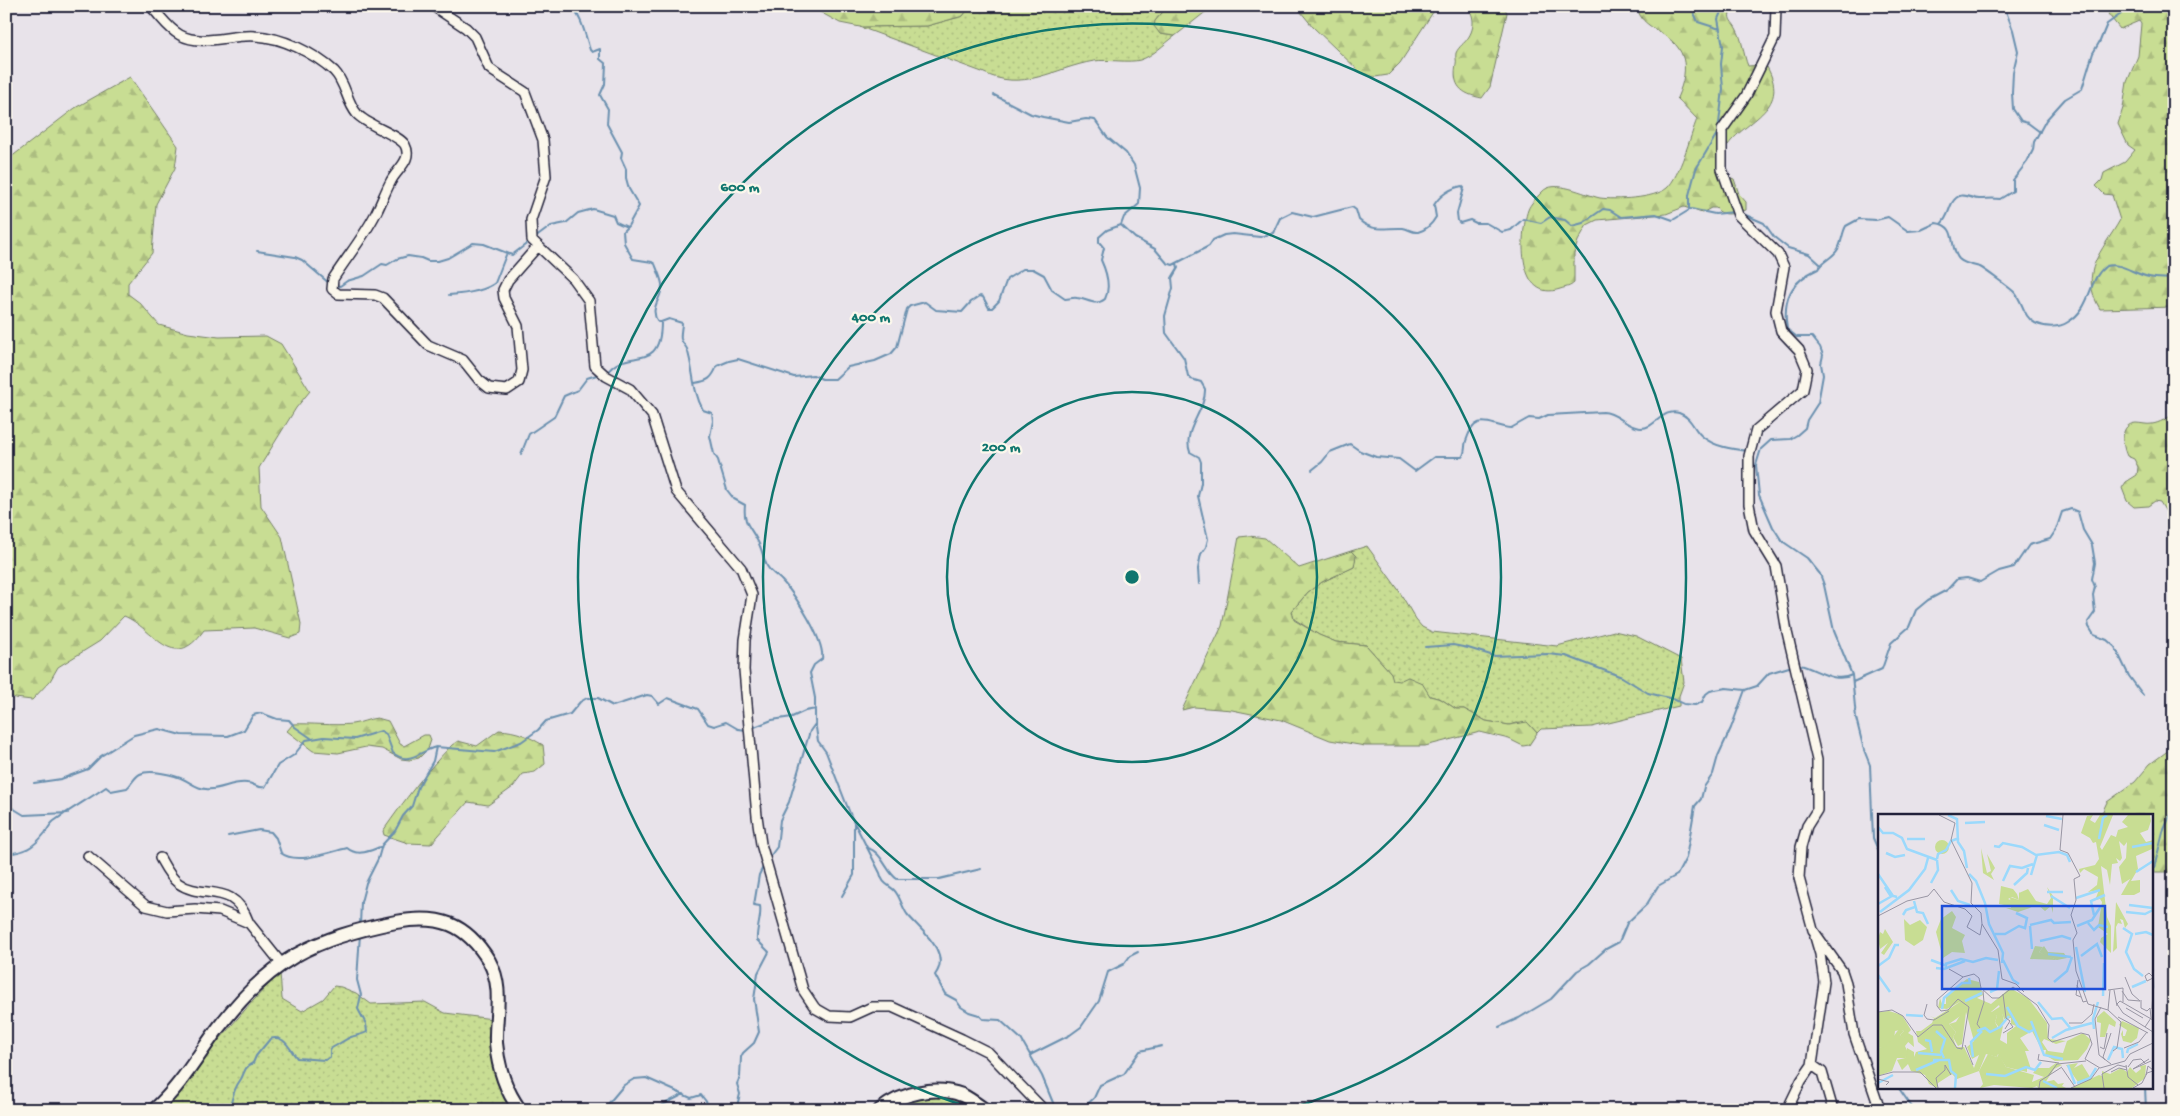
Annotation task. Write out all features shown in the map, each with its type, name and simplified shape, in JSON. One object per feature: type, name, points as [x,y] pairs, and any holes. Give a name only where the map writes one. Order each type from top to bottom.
[{"type":"highway","points":[[154,1110],[170,1095],[219,1027],[245,996],[281,964],[319,943],[378,926],[427,918],[456,926],[468,934],[486,957],[496,978],[498,988],[498,1053],[506,1084],[520,1110]]},
{"type":"highway","points":[[880,1110],[899,1098],[929,1091],[951,1092],[962,1096],[985,1110]]},
{"type":"street","points":[[150,6],[171,29],[186,38],[205,39],[254,36],[298,48],[333,71],[344,85],[350,105],[359,116],[403,142],[407,152],[405,161],[389,183],[375,216],[333,279],[332,289],[338,294],[375,295],[384,298],[428,345],[463,360],[479,380],[494,390],[507,390],[521,380],[520,333],[513,314],[504,298],[503,290],[508,280],[538,246]]},
{"type":"street","points":[[433,6],[466,28],[475,37],[485,61],[494,72],[525,92],[542,140],[546,176],[531,220],[532,240],[573,279],[589,301],[595,366],[606,376],[630,389],[652,415],[676,491],[741,568],[752,595],[745,640],[744,670],[757,816],[761,844],[803,990],[815,1008],[829,1016],[850,1017],[872,1007],[892,1007],[971,1043],[988,1052],[1044,1110]]},
{"type":"street","points":[[1776,6],[1775,37],[1746,96],[1722,130],[1722,170],[1738,215],[1778,254],[1784,267],[1776,311],[1781,331],[1798,350],[1807,369],[1803,390],[1756,430],[1749,456],[1749,504],[1754,530],[1776,566],[1787,632],[1817,760],[1817,810],[1807,826],[1801,847],[1799,878],[1820,954],[1824,982],[1812,1065],[1801,1081],[1787,1110]]},
{"type":"street","points":[[88,856],[146,906],[168,912],[195,909],[220,911],[249,923]]},
{"type":"street","points":[[160,858],[165,868],[179,884],[188,888],[220,893],[243,909],[249,923],[281,964]]},
{"type":"street","points":[[1813,930],[1842,971],[1846,983],[1854,1034],[1880,1110]]},
{"type":"street","points":[[1812,1065],[1822,1072],[1833,1110]]},
{"type":"green space","points":[[809,6],[970,6],[963,16],[927,26],[860,27],[840,23]]},
{"type":"green space","points":[[970,6],[1168,6],[1155,21],[1160,34],[1175,36],[1154,53],[1140,60],[1094,61],[1025,80],[1011,80],[997,78],[860,27],[927,26],[963,16]]},
{"type":"green space","points":[[1168,6],[1213,6],[1175,36],[1160,34],[1154,26],[1155,21]]},
{"type":"green space","points":[[1296,6],[1437,6],[1400,63],[1388,75],[1375,77],[1360,72],[1313,27]]},
{"type":"green space","points":[[1466,6],[1504,6],[1507,13],[1490,87],[1482,98],[1463,91],[1455,78],[1456,53],[1468,38],[1473,26],[1471,13]]},
{"type":"green space","points":[[1638,6],[1740,6],[1732,10],[1730,17],[1740,37],[1748,66],[1761,65],[1767,67],[1773,82],[1773,95],[1769,105],[1762,114],[1732,140],[1722,156],[1721,174],[1734,179],[1739,194],[1746,202],[1746,210],[1726,214],[1716,208],[1711,208],[1702,213],[1684,207],[1666,214],[1597,220],[1587,225],[1578,241],[1574,254],[1574,283],[1560,289],[1546,291],[1536,286],[1529,277],[1523,250],[1525,221],[1529,208],[1536,198],[1547,188],[1554,187],[1562,187],[1607,199],[1644,197],[1661,192],[1667,188],[1676,175],[1697,119],[1677,98],[1684,76],[1683,59],[1678,47],[1648,24],[1641,16]]},
{"type":"green space","points":[[2114,6],[2174,6],[2174,307],[2100,309],[2091,284],[2095,263],[2120,220],[2112,195],[2104,194],[2096,186],[2102,180],[2104,173],[2125,162],[2135,150],[2128,145],[2118,124],[2123,108],[2127,82],[2138,56],[2141,24],[2139,21],[2120,29],[2108,14]]},
{"type":"green space","points":[[130,77],[178,146],[175,168],[156,204],[152,253],[128,283],[128,294],[140,303],[159,325],[188,333],[219,337],[266,336],[281,344],[310,391],[296,408],[259,468],[261,506],[282,537],[301,624],[300,634],[290,638],[254,628],[204,630],[193,643],[182,648],[173,649],[124,616],[100,641],[58,667],[50,681],[32,700],[15,698],[6,694],[6,161],[75,108]]},
{"type":"green space","points":[[2174,414],[2174,525],[2160,502],[2155,501],[2148,506],[2134,507],[2127,501],[2122,488],[2126,482],[2137,475],[2138,467],[2134,459],[2127,456],[2125,451],[2124,431],[2131,424],[2155,423]]},
{"type":"green space","points":[[1239,537],[1265,538],[1299,568],[1351,551],[1356,556],[1354,567],[1322,582],[1308,592],[1292,611],[1294,620],[1319,635],[1336,642],[1366,645],[1391,673],[1393,680],[1399,681],[1408,677],[1422,683],[1430,696],[1441,699],[1456,709],[1464,709],[1486,721],[1509,725],[1527,722],[1537,733],[1529,745],[1523,746],[1509,739],[1480,732],[1425,746],[1365,746],[1330,740],[1281,720],[1232,710],[1194,707],[1182,710],[1222,626]]},
{"type":"green space","points":[[1367,546],[1422,627],[1432,632],[1557,646],[1614,631],[1636,636],[1681,659],[1684,682],[1679,696],[1679,706],[1592,727],[1541,729],[1537,733],[1530,725],[1517,723],[1509,725],[1486,721],[1464,709],[1456,709],[1441,699],[1430,696],[1424,689],[1392,680],[1391,673],[1366,645],[1336,642],[1319,635],[1294,619],[1292,611],[1308,592],[1322,582],[1354,567],[1356,556],[1351,551]]},
{"type":"green space","points":[[377,718],[388,721],[400,744],[404,746],[424,735],[429,735],[431,740],[428,749],[419,758],[410,760],[401,759],[382,749],[366,747],[338,753],[313,751],[287,731],[293,724],[352,724]]},
{"type":"green space","points":[[499,730],[522,734],[543,745],[545,764],[535,772],[523,774],[513,787],[488,805],[468,802],[431,844],[408,843],[384,835],[383,831],[407,797],[452,745],[458,741],[477,746]]},
{"type":"green space","points":[[2169,750],[2174,752],[2174,839],[2171,851],[2174,855],[2174,872],[2152,872],[2152,814],[2101,814],[2107,802],[2135,782],[2150,764]]},
{"type":"green space","points":[[280,973],[282,999],[302,1011],[323,999],[334,986],[356,993],[371,1004],[425,1002],[445,1013],[493,1019],[515,1110],[156,1110],[248,1006]]},
{"type":"green space","points":[[932,1097],[948,1099],[979,1110],[880,1110],[895,1102]]},
{"type":"waterway","points":[[569,6],[580,19],[590,50],[592,52],[600,49],[600,59],[606,64],[605,84],[600,95],[608,109],[607,124],[622,152],[621,158],[626,169],[629,189],[639,206],[628,226],[623,231],[624,243],[633,259],[655,264],[662,284],[655,307],[655,317],[658,322],[661,322]]},
{"type":"waterway","points":[[1691,6],[1698,22],[1720,29]]},
{"type":"waterway","points":[[1717,6],[1721,12]]},
{"type":"waterway","points":[[1689,209],[1689,195],[1696,169],[1718,132],[1723,89],[1721,64],[1723,46],[1718,19],[1721,12],[1727,6]]},
{"type":"waterway","points":[[2004,6],[2018,51],[2013,72],[2013,109],[2021,121],[2028,123],[2040,132]]},
{"type":"waterway","points":[[1941,224],[1947,216],[1952,203],[1959,196],[1977,199],[2000,199],[2013,191],[2013,180],[2027,162],[2033,150],[2034,142],[2046,120],[2065,99],[2082,89],[2093,53],[2107,24],[2121,14],[2127,6]]},
{"type":"waterway","points":[[695,383],[709,379],[717,366],[738,359],[794,377],[813,375],[822,379],[835,379],[848,367],[875,361],[891,354],[897,347],[907,309],[910,306],[925,302],[936,310],[962,312],[980,296],[983,297],[989,308],[992,308],[999,301],[1007,279],[1023,269],[1033,269],[1044,275],[1052,290],[1065,299],[1076,298],[1095,302],[1105,299],[1108,284],[1101,260],[1104,248],[1099,242],[1099,237],[1107,230],[1121,225],[1124,217],[1139,204],[1140,188],[1134,165],[1126,153],[1107,137],[1095,120],[1086,119],[1069,122],[1043,117],[1031,114],[994,95]]},
{"type":"waterway","points":[[1121,225],[1135,238],[1155,249],[1167,263],[1173,265],[1209,246],[1213,240],[1224,235],[1260,237],[1273,233],[1280,218],[1292,212],[1313,217],[1352,207],[1356,210],[1359,220],[1369,227],[1403,228],[1418,232],[1431,224],[1436,217],[1434,205],[1439,198],[1450,190],[1462,186],[1464,188],[1457,213],[1458,221],[1460,223],[1470,220],[1476,223],[1486,223],[1502,232],[1511,230],[1523,219],[1541,223],[1550,217],[1565,220],[1572,226],[1583,223],[1603,209],[1610,210],[1621,217],[1656,214],[1673,220],[1691,209],[1715,214],[1734,212]]},
{"type":"waterway","points":[[535,238],[551,226],[566,223],[578,213],[593,209],[613,215],[616,222],[627,227]]},
{"type":"waterway","points":[[1741,213],[1764,223],[1774,237],[1788,248],[1809,254],[1820,264]]},
{"type":"waterway","points":[[1878,850],[1873,838],[1870,765],[1856,718],[1852,675],[1834,631],[1824,585],[1820,574],[1807,558],[1782,541],[1773,527],[1759,495],[1756,465],[1761,449],[1771,440],[1790,439],[1805,428],[1807,420],[1818,403],[1823,375],[1821,364],[1823,355],[1820,347],[1812,337],[1797,337],[1787,329],[1786,309],[1790,292],[1801,279],[1818,269],[1836,252],[1846,226],[1859,219],[1876,220],[1888,217],[1908,231],[1921,230],[1936,223],[1948,228],[1959,259],[1980,267],[2008,287],[2017,296],[2028,317],[2035,323],[2044,326],[2061,325],[2076,316],[2082,309],[2100,272],[2106,266],[2122,267],[2152,278],[2174,279]]},
{"type":"waterway","points":[[335,285],[340,286],[347,281],[364,276],[382,264],[387,265],[397,259],[408,256],[428,261],[438,261],[448,258],[473,243],[484,244],[512,255],[529,242]]},
{"type":"waterway","points":[[257,251],[295,257],[302,260],[330,284]]},
{"type":"waterway","points":[[449,295],[479,290],[495,283],[506,255]]},
{"type":"waterway","points":[[1177,263],[1178,268],[1172,278],[1173,288],[1165,316],[1166,333],[1184,358],[1188,376],[1201,382],[1205,389],[1202,405],[1191,428],[1188,444],[1190,452],[1199,457],[1201,462],[1201,483],[1198,496],[1208,539],[1206,547],[1201,554],[1198,569],[1199,584]]},
{"type":"waterway","points":[[661,322],[669,319],[682,323],[681,339],[687,349],[699,402],[703,410],[712,413],[713,421],[710,436],[714,454],[718,460],[727,490],[734,499],[745,505],[746,521],[759,543],[767,566],[795,597],[819,641],[822,659],[814,665],[810,673],[815,698],[815,721],[818,741],[826,752],[851,816],[882,879],[896,892],[907,914],[926,934],[937,950],[940,958],[935,975],[945,994],[956,1000],[961,1007],[979,1015],[983,1019],[1000,1020],[1021,1039],[1042,1076],[1056,1110]]},
{"type":"waterway","points":[[607,373],[615,365],[649,354],[655,349],[659,339],[661,322]]},
{"type":"waterway","points":[[521,454],[529,434],[554,417],[564,396],[578,390],[587,378],[600,374]]},
{"type":"waterway","points":[[1312,470],[1330,452],[1350,444],[1360,451],[1376,457],[1399,459],[1415,471],[1434,457],[1462,457],[1470,431],[1479,423],[1484,422],[1511,428],[1529,418],[1539,419],[1548,415],[1603,412],[1613,414],[1631,426],[1641,428],[1651,425],[1668,413],[1679,413],[1684,415],[1700,434],[1713,443],[1747,451]]},
{"type":"waterway","points":[[1853,682],[1882,669],[1891,643],[1909,627],[1916,610],[1928,600],[1947,590],[1957,579],[1967,578],[1980,582],[1999,571],[2014,567],[2029,545],[2050,539],[2056,530],[2062,512],[2071,509],[2078,512],[2083,530],[2092,545],[2095,563],[2092,579],[2095,587],[2093,595],[2095,612],[2088,622],[2089,627],[2094,635],[2107,640],[2115,647],[2129,676],[2143,695]]},
{"type":"waterway","points":[[1425,647],[1453,645],[1494,656],[1548,654],[1566,656],[1622,677],[1648,693],[1673,699],[1684,704],[1695,705],[1702,702],[1710,691],[1726,688],[1745,690],[1757,686],[1769,673],[1789,667]]},
{"type":"waterway","points":[[1800,665],[1832,677],[1839,678],[1852,675]]},
{"type":"waterway","points":[[1499,1027],[1519,1018],[1551,999],[1577,971],[1589,964],[1606,949],[1619,942],[1627,923],[1647,904],[1658,886],[1677,875],[1686,858],[1695,806],[1701,799],[1704,787],[1713,774],[1718,756],[1745,690]]},
{"type":"waterway","points":[[6,854],[18,852],[32,846],[54,821],[106,787],[111,791],[127,788],[140,774],[156,772],[175,776],[203,789],[216,789],[242,783],[265,787],[278,765],[294,755],[306,740],[324,737],[355,739],[381,731],[386,734],[393,753],[404,758],[409,758],[436,747],[494,752],[521,742],[538,730],[546,721],[570,714],[580,702],[587,698],[598,698],[613,706],[647,695],[652,696],[659,704],[668,698],[698,709],[708,724],[714,726],[726,722],[738,729],[747,730]]},
{"type":"waterway","points":[[752,728],[772,720],[792,717],[805,711],[816,709]]},
{"type":"waterway","points":[[34,783],[61,779],[88,769],[101,756],[134,735],[159,729],[181,735],[228,736],[244,730],[253,715],[261,713],[277,719],[289,720],[295,727],[311,738]]},
{"type":"waterway","points":[[768,859],[777,847],[780,820],[789,802],[810,731],[815,724]]},
{"type":"waterway","points":[[360,925],[361,902],[366,883],[378,859],[382,845],[395,831],[403,816],[412,806],[418,787],[433,761],[436,747]]},
{"type":"waterway","points":[[6,804],[24,815],[68,813]]},
{"type":"waterway","points":[[2152,876],[2163,832],[2174,807]]},
{"type":"waterway","points":[[842,896],[854,875],[854,822]]},
{"type":"waterway","points":[[228,836],[259,830],[271,832],[276,838],[281,853],[295,858],[323,855],[347,848],[359,853],[380,847]]},
{"type":"waterway","points":[[867,848],[880,857],[897,879],[939,879],[981,869]]},
{"type":"waterway","points":[[736,1110],[740,1094],[737,1084],[740,1077],[741,1057],[754,1043],[759,1032],[754,999],[758,973],[769,952],[757,940],[760,906],[754,905],[759,875],[764,865]]},
{"type":"waterway","points":[[229,1110],[235,1090],[245,1070],[253,1063],[256,1056],[270,1039],[283,1040],[297,1058],[325,1060],[330,1057],[330,1049],[351,1037],[367,1032],[366,1024],[358,1009],[361,995],[357,980],[360,934]]},
{"type":"waterway","points":[[1030,1055],[1070,1035],[1081,1027],[1099,1001],[1108,972],[1124,964],[1130,956],[1138,952]]},
{"type":"waterway","points":[[2152,978],[2152,990]]},
{"type":"waterway","points":[[1081,1110],[1094,1098],[1100,1085],[1124,1074],[1140,1051],[1162,1046]]},
{"type":"waterway","points":[[603,1110],[624,1085],[634,1079],[646,1078],[691,1098],[701,1095],[708,1104]]},
{"type":"waterway","points":[[1899,1088],[1914,1110]]},
{"type":"waterway","points":[[2145,1088],[2146,1110]]},
{"type":"waterway","points":[[653,1110],[684,1094]]},
{"type":"waterway","points":[[695,1110],[708,1104],[725,1110]]}]
